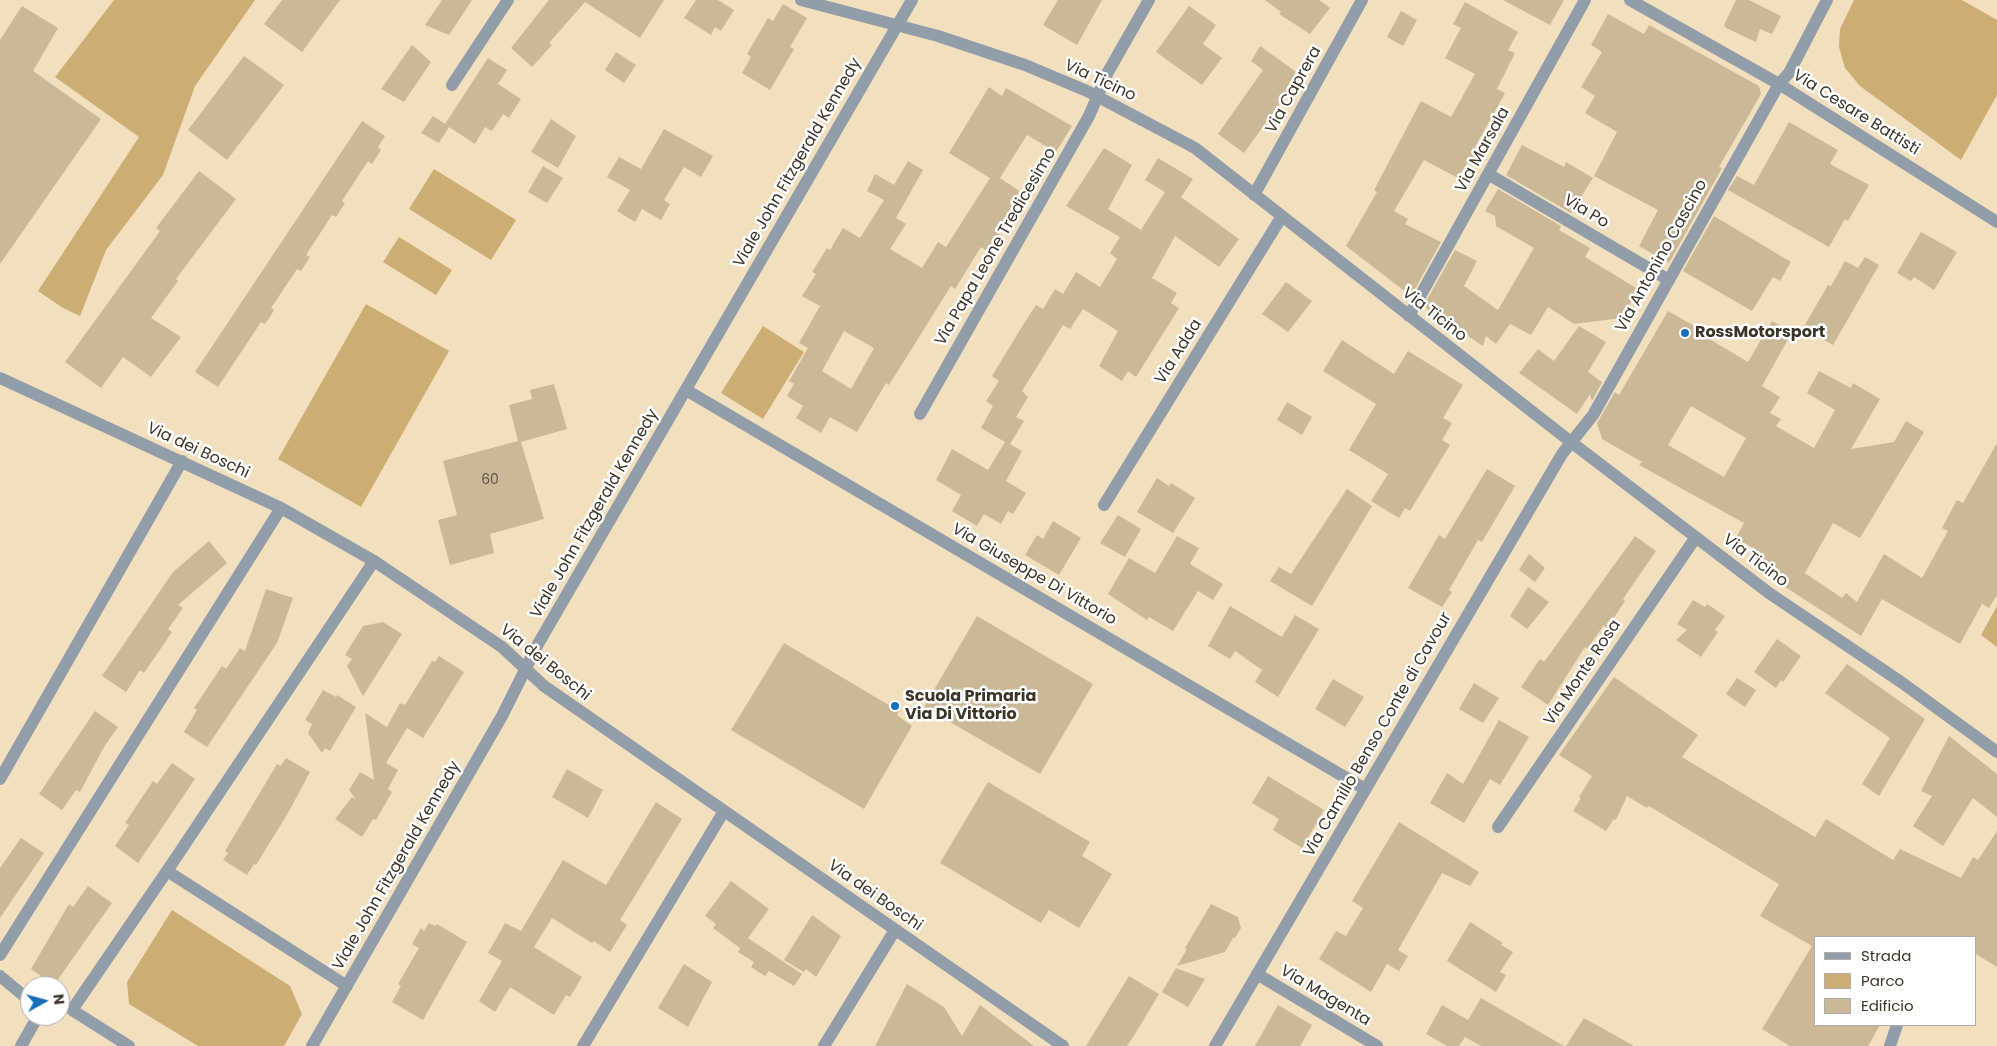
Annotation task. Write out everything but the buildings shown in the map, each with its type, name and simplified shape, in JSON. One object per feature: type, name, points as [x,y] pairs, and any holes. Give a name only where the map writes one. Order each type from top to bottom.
[{"type":"street","points":[[452,86],[508,0]]},
{"type":"street","name":"Via Ticino","points":[[801,0],[897,24],[1016,62],[1098,96],[1195,148],[1571,442],[1769,593],[1901,682],[1997,752]]},
{"type":"street","name":"Viale John Fitzgerald Kennedy","points":[[312,1046],[502,716],[526,670],[686,390],[912,0]]},
{"type":"street","name":"Via Papa Leone Tredicesimo","points":[[920,414],[1089,116],[1108,72],[1149,0]]},
{"type":"street","name":"Via Caprera","points":[[1254,195],[1362,0]]},
{"type":"street","name":"Via Marsala","points":[[1409,316],[1584,0]]},
{"type":"street","points":[[1630,0],[1778,84]]},
{"type":"street","name":"Via Cesare Battisti","points":[[1827,0],[1789,73],[1778,84],[1997,222]]},
{"type":"street","name":"Via Antonino Cascino","points":[[1571,442],[1593,415],[1667,279],[1778,84]]},
{"type":"street","name":"Via Po","points":[[1488,174],[1667,279]]},
{"type":"street","name":"Via Adda","points":[[1104,505],[1282,216]]},
{"type":"street","name":"Via dei Boschi","points":[[0,378],[281,508],[374,561],[502,647],[544,686],[1063,1046]]},
{"type":"street","name":"Via Giuseppe Di Vittorio","points":[[686,390],[1365,789]]},
{"type":"street","name":"Via Camillo Benso Conte di Cavour","points":[[1215,1046],[1562,454],[1571,442]]},
{"type":"street","points":[[0,779],[182,461]]},
{"type":"street","points":[[0,955],[281,508]]},
{"type":"street","name":"Via Monte Rosa","points":[[1498,827],[1696,537]]},
{"type":"street","points":[[129,1046],[72,1010],[374,561]]},
{"type":"street","points":[[583,1046],[724,811]]},
{"type":"street","points":[[167,871],[347,986]]},
{"type":"street","points":[[824,1046],[895,930]]},
{"type":"street","name":"Via Magenta","points":[[1257,974],[1377,1046]]},
{"type":"street","points":[[0,976],[20,993]]},
{"type":"street","points":[[21,1046],[32,1026]]},
{"type":"street","points":[[1890,1046],[1898,1026]]},
{"type":"green space","points":[[114,0],[255,0],[195,86],[163,175],[106,250],[80,316],[63,308],[38,291],[139,137],[55,77]]},
{"type":"green space","points":[[1854,0],[1962,0],[1997,20],[1997,95],[1961,160],[1860,86],[1845,68],[1839,47],[1840,29]]},
{"type":"green space","points":[[434,169],[516,220],[491,260],[409,209]]},
{"type":"green space","points":[[399,237],[452,270],[436,295],[383,262]]},
{"type":"green space","points":[[366,304],[449,351],[361,507],[278,459]]},
{"type":"green space","points":[[763,326],[804,352],[763,419],[721,393]]},
{"type":"green space","points":[[1997,606],[1997,647],[1981,635]]},
{"type":"green space","points":[[172,910],[290,986],[302,1014],[284,1046],[198,1046],[129,1004],[127,982]]},
{"type":"place","name":"RossMotorsport","points":[[1685,333]]},
{"type":"place","name":"Scuola Primaria Via Di Vittorio","points":[[895,706]]}]
